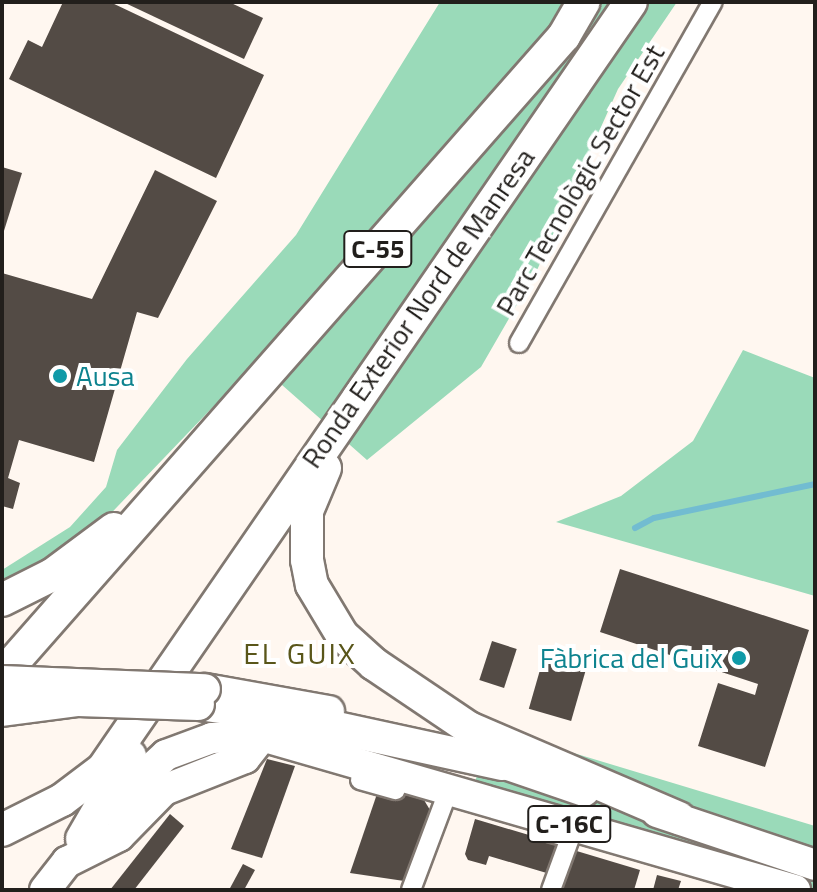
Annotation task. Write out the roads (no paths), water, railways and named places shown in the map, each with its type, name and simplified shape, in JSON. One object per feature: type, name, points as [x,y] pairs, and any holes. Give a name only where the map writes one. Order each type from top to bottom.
[{"type":"highway","name":"Ronda Exterior Nord de Manresa","points":[[164,490],[564,36],[584,2]]},
{"type":"highway","name":"Ronda Exterior Nord de Manresa","points":[[210,618],[412,317],[631,2]]},
{"type":"highway","points":[[412,317],[386,379],[324,469],[310,501],[307,560],[324,611],[374,664],[469,728],[679,818]]},
{"type":"highway","points":[[2,600],[81,556],[164,490]]},
{"type":"highway","name":"C-55","points":[[2,675],[164,490]]},
{"type":"highway","points":[[74,850],[210,618]]},
{"type":"highway","name":"C-55","points":[[2,830],[62,800],[103,769],[210,618]]},
{"type":"highway","points":[[2,710],[78,700],[201,697],[503,764]]},
{"type":"main road","points":[[2,681],[201,697]]},
{"type":"main road","name":"C-16C","points":[[45,890],[74,850],[137,777],[166,755],[212,738],[262,736],[795,890]]},
{"type":"main road","name":"C-16C","points":[[503,764],[679,818],[815,865]]},
{"type":"street","name":"Parc Tecnològic Sector Est","points":[[519,343],[713,2]]},
{"type":"street","points":[[360,780],[570,838],[551,890]]},
{"type":"street","points":[[411,890],[444,802]]},
{"type":"waterway","points":[[635,528],[654,518],[815,484]]},
{"type":"place","name":"Ausa","points":[[60,376]]},
{"type":"place","name":"Fàbrica del Guix","points":[[739,658]]},
{"type":"district","name":"EL GUIX","points":[[300,653]]}]
